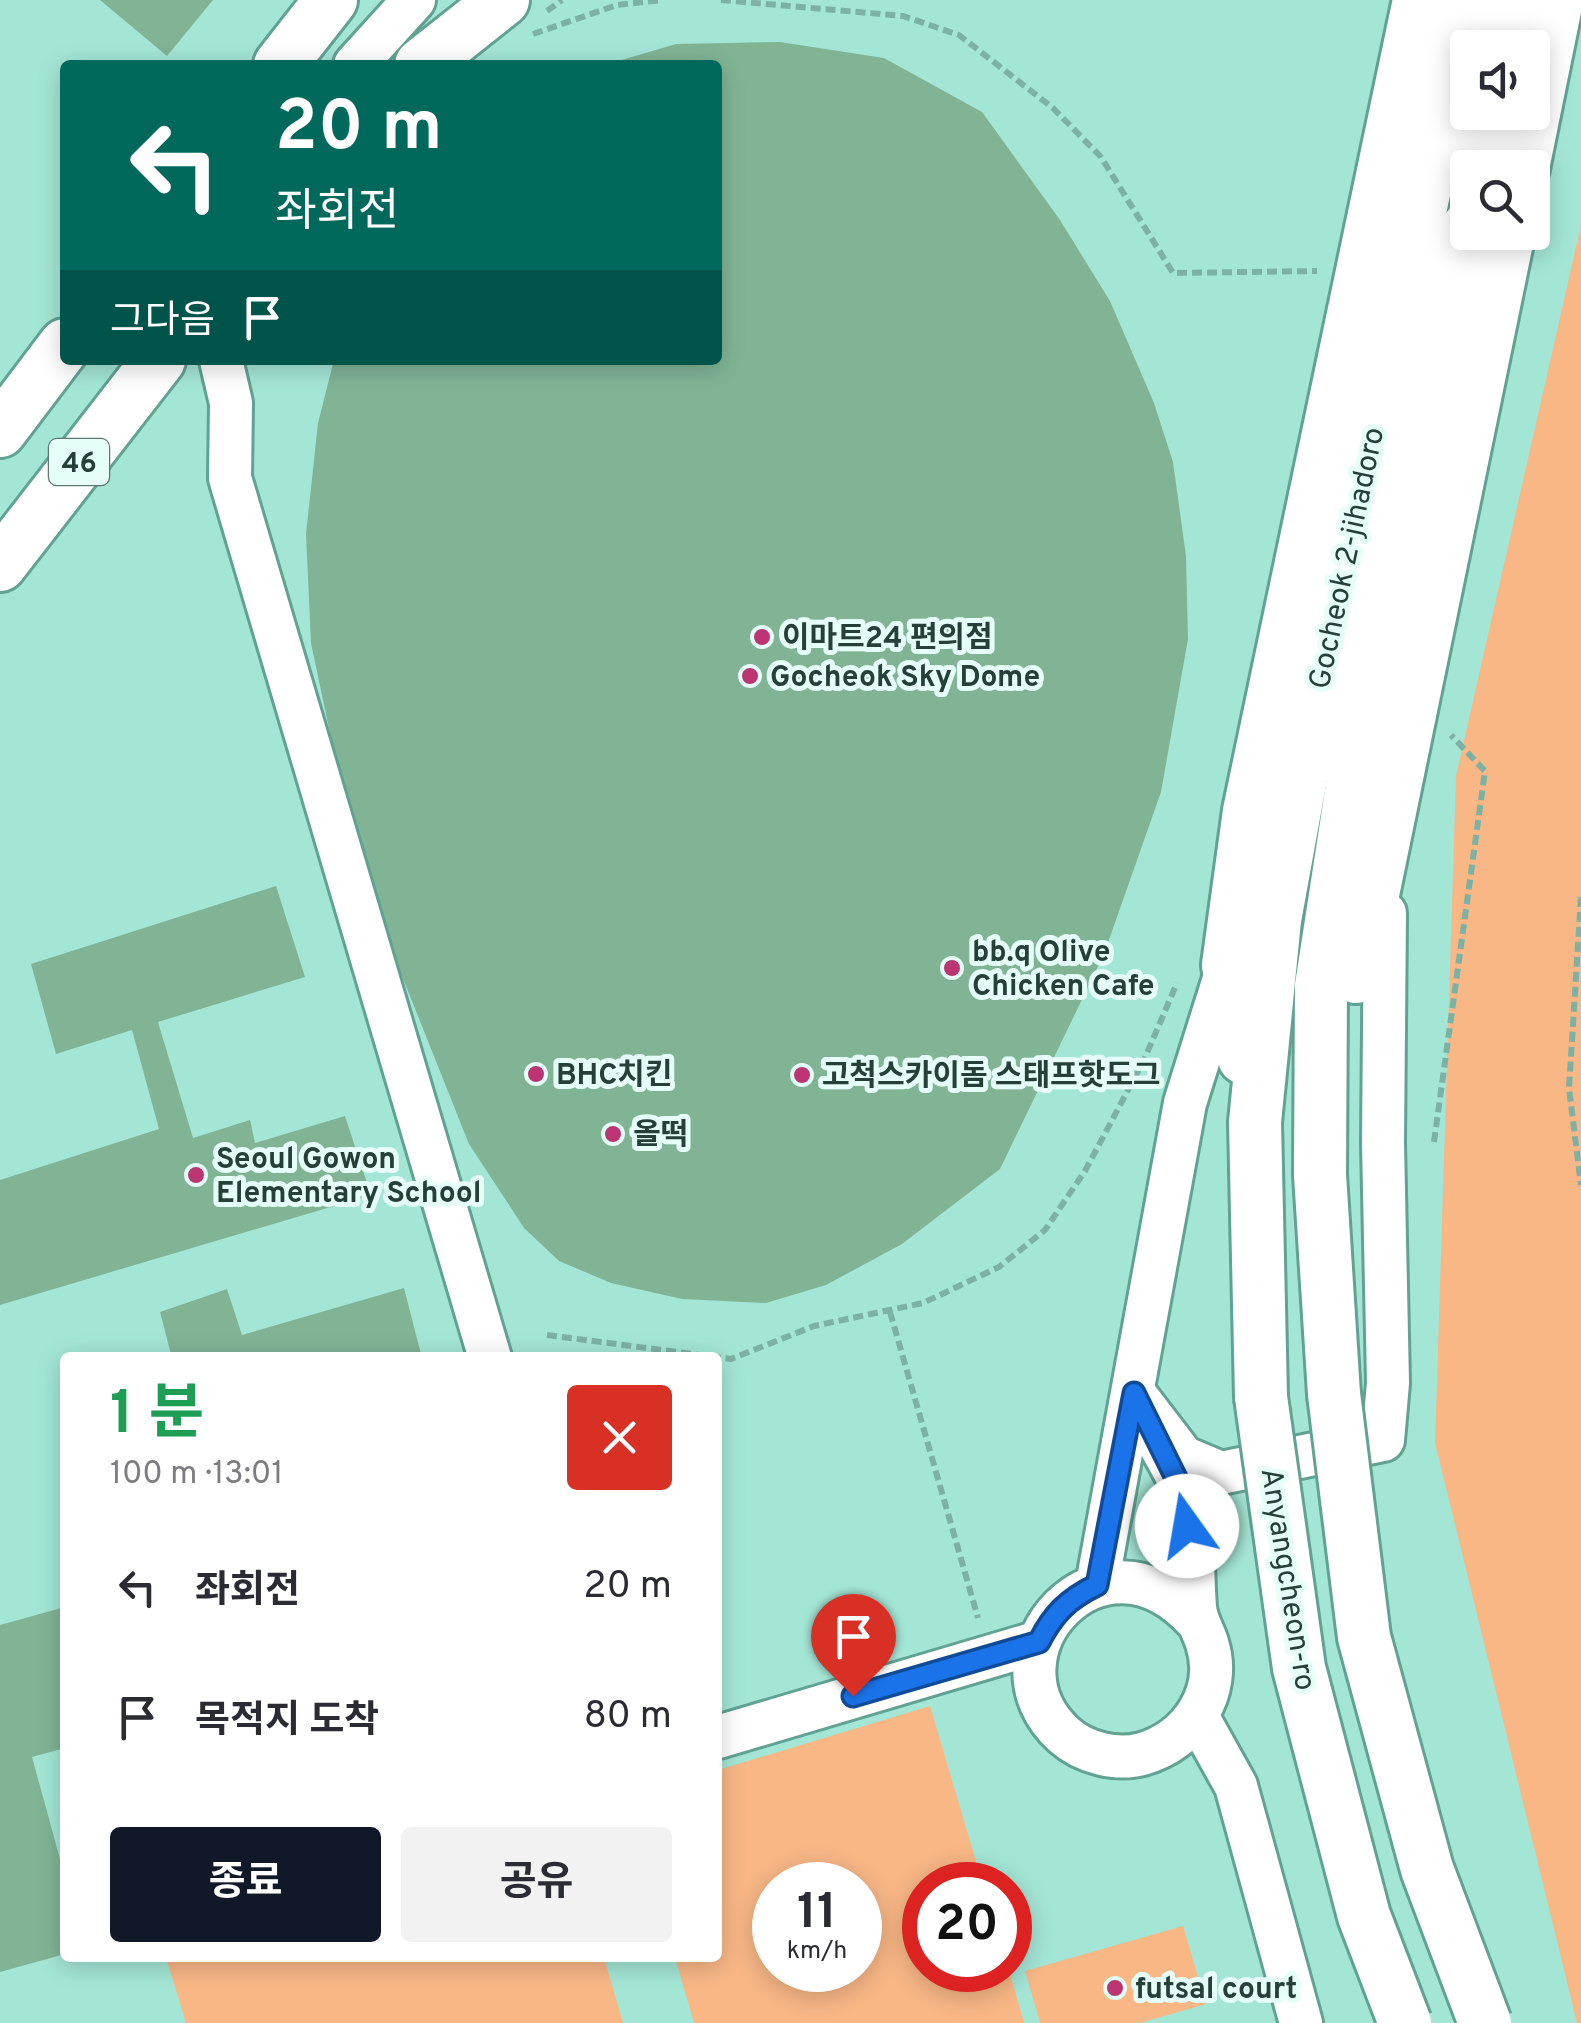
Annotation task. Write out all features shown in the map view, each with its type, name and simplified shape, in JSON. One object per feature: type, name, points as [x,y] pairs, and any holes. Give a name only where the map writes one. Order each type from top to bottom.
[{"type":"main road","points":[[284,60],[330,0]]},
{"type":"main road","points":[[1255,1122],[1204,969],[1249,812],[1419,0]]},
{"type":"main road","name":"Gocheok 2-jihadoro","points":[[1255,1122],[1275,920],[1301,775],[1465,0]]},
{"type":"main road","points":[[1509,30],[1515,0]]},
{"type":"main road","points":[[1527,150],[1557,0]]},
{"type":"main road","points":[[431,60],[509,20]]},
{"type":"main road","name":"Gocheok 2-jihadoro","points":[[1320,1175],[1321,986],[1352,784],[1463,250]]},
{"type":"main road","points":[[1485,2023],[1427,1870],[1364,1637],[1334,1394],[1320,1175],[1505,250]]},
{"type":"main road","name":"46","points":[[0,431],[60,352]]},
{"type":"main road","name":"46","points":[[0,564],[154,365]]},
{"type":"main road","name":"Anyangcheon-ro","points":[[1255,1122],[1261,1397],[1299,1668],[1364,1916],[1405,2023]]},
{"type":"lane","points":[[360,60],[414,0]]},
{"type":"lane","points":[[222,365],[231,403],[230,478],[488,1352]]},
{"type":"lane","points":[[1134,1393],[1183,1457],[1220,1474],[1383,1440],[1388,1383],[1382,1143],[1386,835]]},
{"type":"lane","points":[[1097,1585],[1134,1393],[1204,969]]},
{"type":"lane","points":[[1134,1393],[1184,1494],[1196,1620]]},
{"type":"lane","points":[[1125,1581],[1153,1586],[1178,1600],[1196,1620],[1207,1643],[1212,1668],[1198,1716],[1181,1735],[1160,1749],[1135,1756],[1110,1756],[1086,1749],[1064,1735],[1043,1704],[1035,1667],[1039,1642],[1052,1617],[1072,1598],[1097,1585],[1125,1581]]},
{"type":"lane","points":[[722,1736],[1039,1642]]},
{"type":"lane","points":[[1198,1716],[1236,1786],[1301,2023]]},
{"type":"path","points":[[509,20],[662,0]]},
{"type":"path","points":[[721,0],[903,16],[959,35],[1054,108],[1101,157],[1173,273],[1334,271]]},
{"type":"path","points":[[1434,1142],[1485,771]]},
{"type":"path","points":[[1581,898],[1569,1088],[1581,1185]]},
{"type":"path","points":[[722,1359],[731,1360],[814,1326],[923,1303],[999,1267],[1045,1230],[1102,1140],[1144,1060],[1204,969]]},
{"type":"path","points":[[890,1312],[988,1655]]},
{"type":"path","points":[[548,1335],[672,1352]]},
{"type":"shaded area","points":[[1581,225],[1581,2023],[1577,2023],[1435,1443],[1456,776]]},
{"type":"shaded area","points":[[930,1706],[976,1862],[902,1862],[902,1992],[1015,1992],[1024,2023],[694,2023],[676,1962],[722,1962],[722,1769]]},
{"type":"shaded area","name":"futsal court","points":[[1183,1926],[1206,2004],[1140,2023],[1040,2023],[1031,1992],[1032,1969]]},
{"type":"shaded area","points":[[167,1962],[605,1962],[623,2023],[186,2023]]},
{"type":"building","points":[[100,0],[213,0],[167,56]]},
{"type":"building","name":"Gocheok Sky Dome","points":[[780,42],[884,58],[982,112],[1060,220],[1110,301],[1154,403],[1173,462],[1186,556],[1188,639],[1161,792],[1104,954],[1000,1169],[902,1244],[826,1285],[766,1303],[682,1299],[611,1283],[559,1261],[524,1228],[469,1144],[390,946],[347,814],[311,643],[306,534],[318,423],[333,365],[722,365],[722,60],[622,60],[676,44]]},
{"type":"building","points":[[276,886],[305,977],[158,1022],[193,1138],[250,1120],[255,1143],[345,1116],[371,1195],[0,1305],[0,1180],[159,1129],[132,1030],[56,1054],[31,964]]},
{"type":"building","points":[[404,1288],[420,1352],[170,1352],[160,1312],[227,1289],[242,1335]]},
{"type":"building","points":[[60,1608],[60,1749],[32,1757],[60,1859],[60,1955],[0,1972],[0,1625]]},
{"type":"place","name":"이마트24 편의점","points":[[762,637]]},
{"type":"place","name":"Gocheok Sky Dome","points":[[750,676]]},
{"type":"place","name":"bb.q Olive Chicken Cafe","points":[[952,968]]},
{"type":"place","name":"BHC치킨","points":[[536,1074]]},
{"type":"place","name":"고척스카이돔 스태프핫도그","points":[[802,1075]]},
{"type":"place","name":"올떡","points":[[613,1134]]},
{"type":"place","name":"Seoul Gowon Elementary School","points":[[196,1175]]},
{"type":"place","name":"futsal court","points":[[1115,1988]]},
{"type":"route","points":[[853,1696],[1039,1642],[1052,1617],[1072,1598],[1097,1585],[1134,1393],[1184,1494],[1187,1526]]}]
